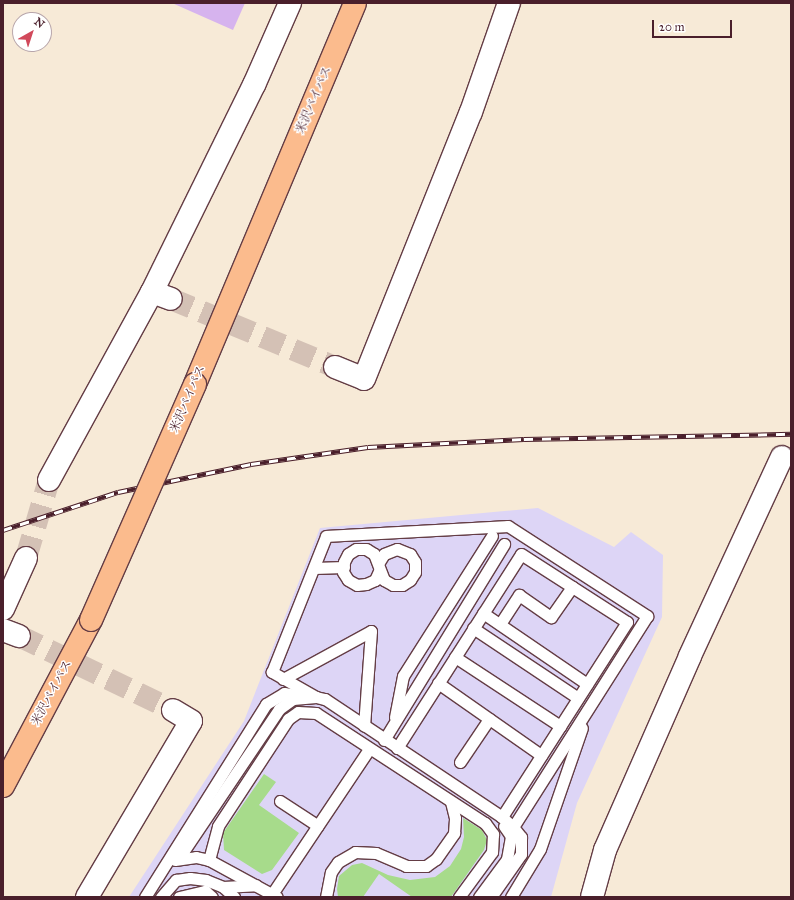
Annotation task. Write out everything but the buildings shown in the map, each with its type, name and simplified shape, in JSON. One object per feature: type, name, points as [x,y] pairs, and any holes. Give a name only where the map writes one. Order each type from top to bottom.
[{"type":"highway","name":"米沢バイパス","points":[[3,786],[91,620],[195,384],[355,3]]},
{"type":"street","points":[[49,480],[162,295],[290,3]]},
{"type":"street","points":[[335,368],[364,379],[471,112],[509,3]]},
{"type":"street","points":[[592,897],[605,850],[690,656],[782,457]]},
{"type":"street","points":[[3,609],[26,558]]},
{"type":"street","points":[[87,897],[191,721],[173,710]]},
{"type":"lane","points":[[310,696],[272,672],[326,536],[396,530],[508,526],[647,616],[513,827]]},
{"type":"lane","points":[[479,527],[627,622],[502,817]]},
{"type":"lane","points":[[396,530],[397,549]]},
{"type":"lane","points":[[394,724],[403,676],[492,536]]},
{"type":"lane","points":[[384,740],[504,544]]},
{"type":"lane","points":[[397,549],[384,554],[379,567],[375,580],[366,584],[357,585],[348,580],[344,567],[348,554],[356,549],[366,549],[374,554],[379,567],[384,580],[393,585],[402,585],[410,580],[415,572],[415,562],[410,554],[397,549]]},
{"type":"lane","points":[[397,748],[521,554]]},
{"type":"lane","points":[[314,568],[344,567]]},
{"type":"lane","points":[[500,624],[519,595],[551,617],[572,587]]},
{"type":"lane","points":[[483,613],[587,684]]},
{"type":"lane","points":[[474,628],[578,698]]},
{"type":"lane","points":[[283,678],[371,631],[364,726]]},
{"type":"lane","points":[[455,657],[560,726]]},
{"type":"lane","points":[[438,683],[541,755]]},
{"type":"lane","points":[[145,897],[266,704],[284,693],[326,699],[384,740],[502,817],[513,827],[521,837],[521,854],[491,897]]},
{"type":"lane","points":[[161,871],[179,858],[279,709],[293,699],[310,696]]},
{"type":"lane","points":[[511,897],[540,849],[588,710]]},
{"type":"lane","points":[[209,860],[218,826],[288,719],[298,712],[316,713],[485,823],[493,834],[494,843],[492,852],[459,897]]},
{"type":"lane","points":[[460,762],[489,719]]},
{"type":"lane","points":[[179,858],[196,857],[209,860],[274,896],[318,826],[370,749]]},
{"type":"lane","points":[[280,801],[318,826]]},
{"type":"lane","points":[[326,897],[330,872],[338,862],[355,852],[376,853],[406,866],[426,866],[436,859],[454,832],[455,818],[451,802]]},
{"type":"lane","points":[[479,897],[507,859],[511,836],[492,811]]},
{"type":"lane","points":[[161,897],[176,880],[190,878],[206,880],[230,894],[256,885]]},
{"type":"lane","points":[[179,897],[203,895]]},
{"type":"shaded area","points":[[538,508],[614,547],[631,532],[663,555],[662,617],[577,803],[551,897],[129,897],[244,721],[320,528]]},
{"type":"green space","points":[[264,774],[276,782],[259,805],[299,833],[272,870],[262,874],[224,850],[223,833]]},
{"type":"green space","points":[[463,818],[482,830],[487,840],[484,850],[451,897],[412,897],[379,874],[363,897],[338,897],[337,889],[339,876],[352,865],[362,863],[388,875],[410,880],[435,877],[450,866],[461,849],[464,837]]},
{"type":"tunnel","points":[[171,299],[335,367]]},
{"type":"tunnel","points":[[26,558],[49,480]]},
{"type":"tunnel","points":[[19,636],[173,710]]},
{"type":"railway","points":[[3,530],[118,492],[251,464],[368,447],[524,439],[791,434]]}]
